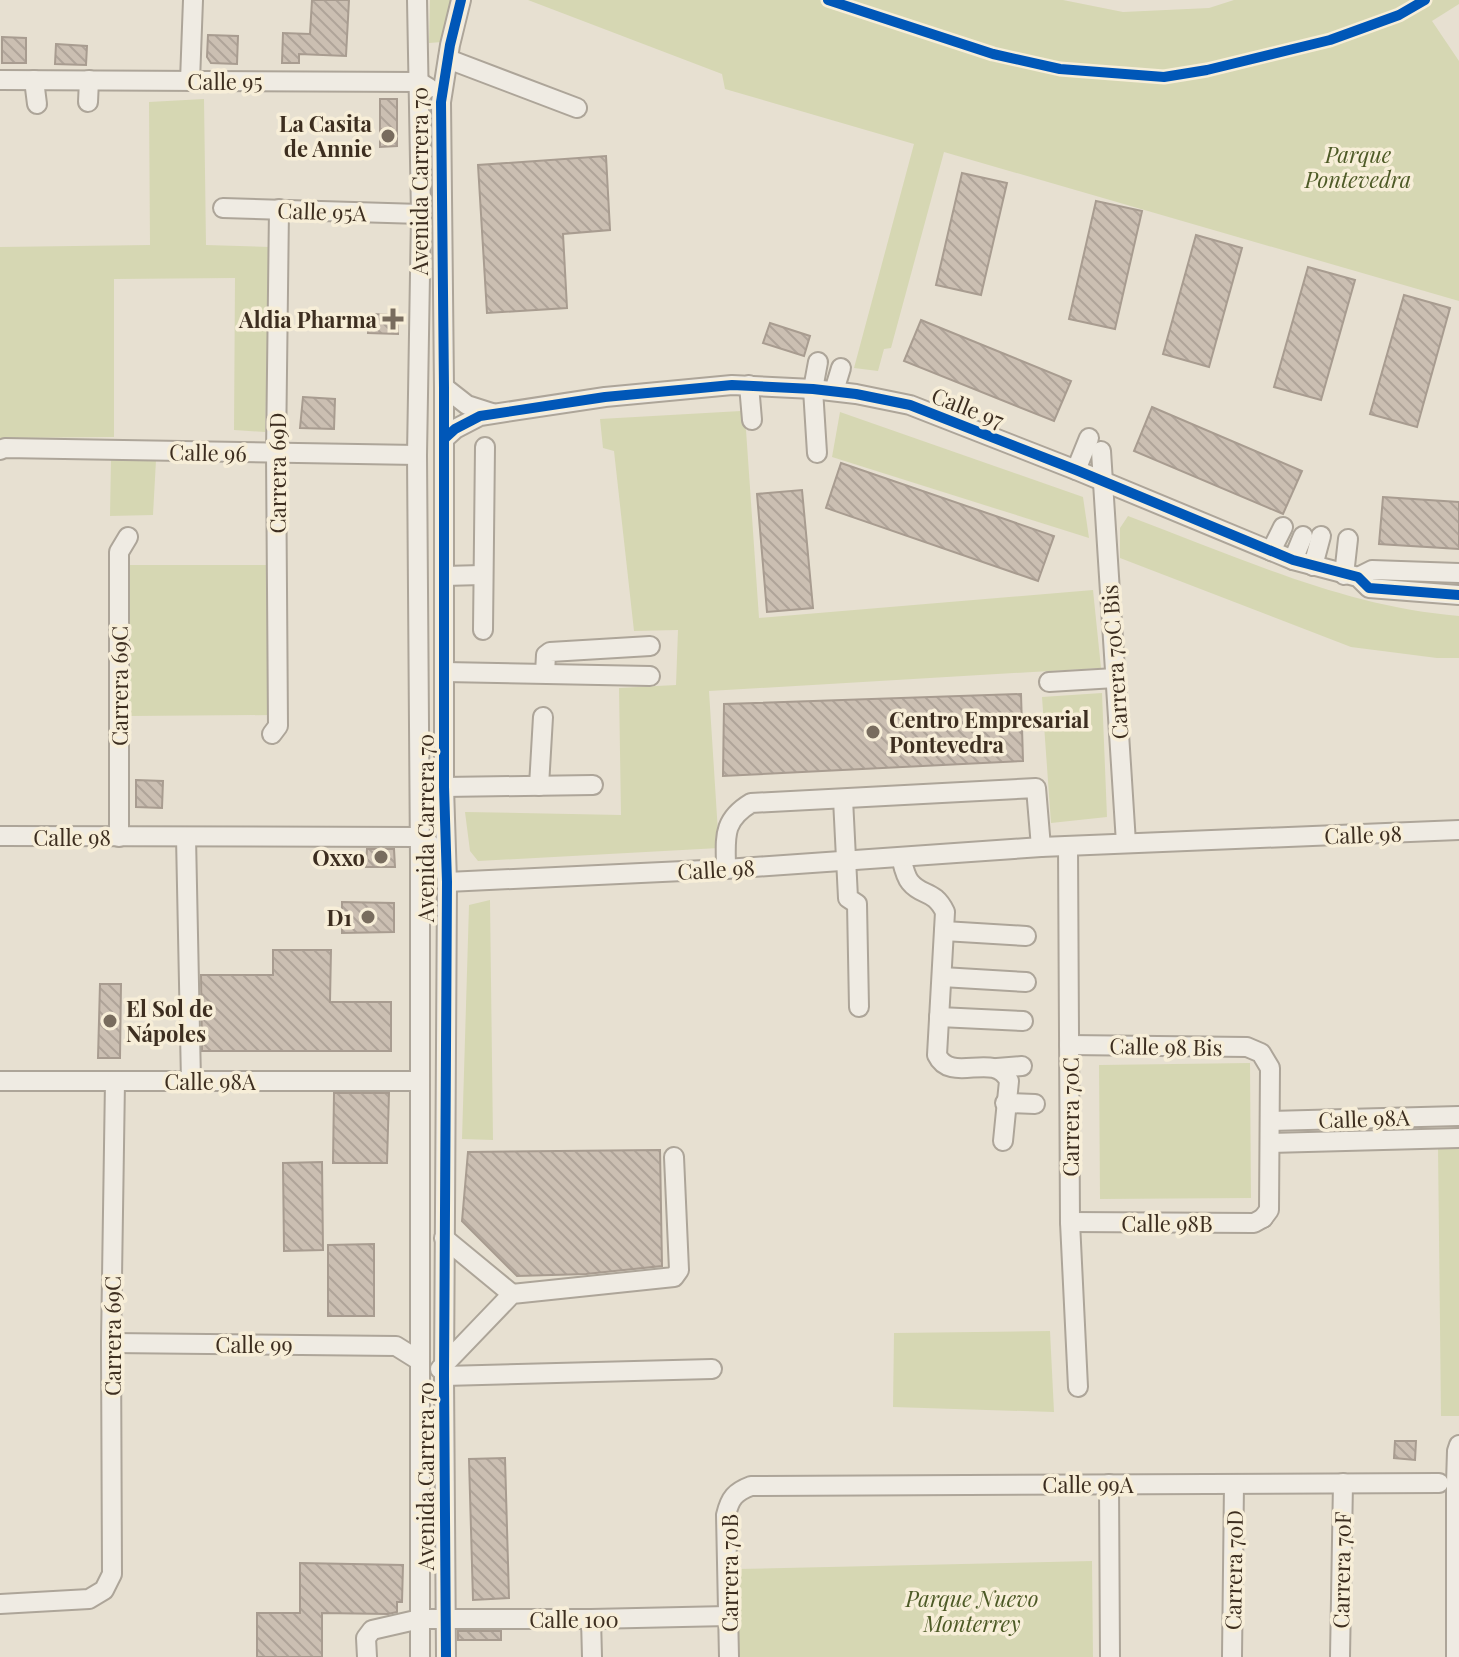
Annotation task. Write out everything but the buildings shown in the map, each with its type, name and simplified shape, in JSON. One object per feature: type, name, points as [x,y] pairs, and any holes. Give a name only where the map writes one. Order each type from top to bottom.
[{"type":"street","points":[[190,81],[193,0]]},
{"type":"street","name":"Avenida Carrera 70","points":[[417,0],[421,214],[417,455],[420,1657]]},
{"type":"street","name":"Avenida Carrera 70","points":[[446,1657],[444,1238],[447,882],[441,102],[461,0]]},
{"type":"street","points":[[448,59],[577,108]]},
{"type":"street","name":"Calle 95","points":[[0,80],[419,82]]},
{"type":"street","points":[[34,80],[37,104]]},
{"type":"street","points":[[88,102],[89,80]]},
{"type":"street","points":[[419,82],[436,93],[441,102]]},
{"type":"street","name":"Calle 95A","points":[[223,208],[421,214]]},
{"type":"street","name":"Carrera 69D","points":[[272,734],[278,726],[276,453],[279,209]]},
{"type":"street","points":[[817,453],[813,389],[818,362]]},
{"type":"street","points":[[834,391],[841,368]]},
{"type":"street","name":"Calle 97","points":[[444,439],[467,422],[495,413],[605,397],[732,385],[834,391],[910,405],[1102,480],[1293,560],[1351,576],[1369,588],[1459,595]]},
{"type":"street","points":[[749,385],[752,420]]},
{"type":"street","points":[[444,387],[467,405],[495,413]]},
{"type":"street","name":"Carrera 70C Bis","points":[[1076,470],[1095,444],[1102,480],[1126,843]]},
{"type":"street","points":[[483,630],[485,447]]},
{"type":"street","name":"Calle 96","points":[[0,450],[417,455]]},
{"type":"street","points":[[1271,551],[1283,527]]},
{"type":"street","points":[[1293,560],[1312,536],[1313,566]]},
{"type":"street","name":"Carrera 69C","points":[[119,837],[119,552],[128,537]]},
{"type":"street","points":[[1348,539],[1351,576]]},
{"type":"street","name":"Calle 97","points":[[1351,576],[1372,570],[1459,573]]},
{"type":"street","points":[[444,576],[482,575]]},
{"type":"street","points":[[545,673],[546,655],[550,652],[650,646]]},
{"type":"street","points":[[445,672],[650,676]]},
{"type":"street","points":[[1049,682],[1115,678]]},
{"type":"street","points":[[539,786],[543,717]]},
{"type":"street","points":[[444,787],[593,785]]},
{"type":"street","points":[[726,869],[726,831],[739,810],[751,803],[1036,788],[1041,847]]},
{"type":"street","points":[[843,799],[848,898],[857,904],[859,1007]]},
{"type":"street","name":"Calle 98","points":[[447,882],[726,869],[1041,847],[1459,830]]},
{"type":"street","name":"Calle 98","points":[[0,836],[419,837]]},
{"type":"street","points":[[186,837],[191,1081]]},
{"type":"street","points":[[419,837],[433,847],[447,882]]},
{"type":"street","name":"Carrera 70C","points":[[1068,846],[1070,1222],[1078,1387]]},
{"type":"street","points":[[901,857],[908,880],[940,902],[945,912],[937,1055],[941,1063],[950,1068],[1022,1066]]},
{"type":"street","points":[[944,931],[1026,936]]},
{"type":"street","points":[[942,977],[1026,982]]},
{"type":"street","points":[[939,1017],[1023,1021]]},
{"type":"street","name":"Calle 98 Bis","points":[[1069,1045],[1247,1047],[1261,1053],[1270,1068],[1270,1121]]},
{"type":"street","points":[[997,1068],[1005,1073],[1009,1081],[1003,1141]]},
{"type":"street","name":"Calle 98A","points":[[0,1081],[420,1081]]},
{"type":"street","name":"Carrera 69C","points":[[0,1604],[89,1599],[104,1590],[112,1574],[111,1343],[115,1081]]},
{"type":"street","points":[[1005,1103],[1035,1104]]},
{"type":"street","name":"Calle 98A","points":[[1270,1121],[1459,1116]]},
{"type":"street","points":[[1270,1121],[1270,1143]]},
{"type":"street","name":"Calle 98A","points":[[1270,1143],[1459,1138]]},
{"type":"street","name":"Calle 98B","points":[[1070,1222],[1268,1225],[1277,1184],[1270,1143]]},
{"type":"street","points":[[444,1370],[512,1294],[677,1275],[674,1157]]},
{"type":"street","points":[[444,1238],[512,1294]]},
{"type":"street","points":[[420,1361],[396,1346],[420,1330],[424,1334],[426,1371],[435,1373],[444,1370],[712,1369]]},
{"type":"street","name":"Calle 99","points":[[111,1343],[396,1346]]},
{"type":"street","points":[[1456,1657],[1456,1483],[1459,1445]]},
{"type":"street","name":"Carrera 70F","points":[[1340,1657],[1343,1483]]},
{"type":"street","name":"Calle 99A","points":[[737,1491],[751,1486],[1439,1483]]},
{"type":"street","points":[[1109,1484],[1110,1657]]},
{"type":"street","name":"Carrera 70D","points":[[1232,1657],[1234,1484]]},
{"type":"street","name":"Carrera 70B","points":[[729,1657],[726,1515],[737,1491]]},
{"type":"street","name":"Calle 100","points":[[367,1657],[366,1638],[372,1630],[420,1619],[728,1616]]},
{"type":"street","points":[[591,1619],[592,1657]]},
{"type":"green space","points":[[430,0],[452,0],[442,42],[429,43]]},
{"type":"green space","name":"Parque Pontevedra","points":[[528,0],[1063,0],[1123,12],[1209,8],[1234,0],[1459,0],[1459,4],[1432,21],[1459,61],[1459,301],[944,152],[891,348],[884,349],[878,371],[854,368],[914,144],[725,89],[722,74]]},
{"type":"green space","points":[[204,99],[206,245],[270,247],[265,432],[234,430],[235,278],[114,279],[114,437],[0,438],[0,247],[150,245],[149,102]]},
{"type":"green space","points":[[741,411],[746,430],[759,618],[1093,590],[1101,668],[709,691],[719,848],[478,861],[470,851],[465,812],[621,815],[619,688],[676,685],[678,630],[634,631],[614,451],[603,448],[600,419]]},
{"type":"green space","points":[[840,412],[1083,497],[1089,538],[832,457]]},
{"type":"green space","points":[[111,459],[156,460],[153,515],[110,516]]},
{"type":"green space","points":[[1128,516],[1332,591],[1416,611],[1459,616],[1459,658],[1351,647],[1120,558],[1120,528]]},
{"type":"green space","points":[[130,565],[273,565],[273,715],[130,716]]},
{"type":"green space","points":[[1102,693],[1107,817],[1051,823],[1042,697]]},
{"type":"green space","points":[[490,900],[493,1140],[462,1139],[469,905]]},
{"type":"green space","points":[[1250,1063],[1251,1198],[1100,1199],[1099,1065]]},
{"type":"green space","points":[[1459,1147],[1459,1416],[1441,1416],[1438,1148]]},
{"type":"green space","points":[[1050,1331],[1054,1412],[893,1407],[894,1333]]},
{"type":"green space","name":"Parque Nuevo Monterrey","points":[[1092,1561],[1093,1657],[738,1657],[737,1569]]},
{"type":"cycle path","points":[[446,1657],[447,882],[441,102],[461,0]]},
{"type":"cycle path","points":[[828,0],[993,54],[1060,69],[1164,77],[1207,70],[1330,40],[1399,15],[1425,0]]},
{"type":"cycle path","points":[[444,439],[455,429],[480,416],[605,397],[732,385],[856,394],[910,405],[1293,560],[1358,577],[1369,588],[1459,595]]},
{"type":"place","name":"La Casita de Annie","points":[[388,136]]},
{"type":"place","name":"Aldia Pharma","points":[[393,319]]},
{"type":"place","name":"Centro Empresarial Pontevedra","points":[[873,732]]},
{"type":"place","name":"Oxxo","points":[[381,857]]},
{"type":"place","name":"D1","points":[[368,917]]},
{"type":"place","name":"El Sol de Nápoles","points":[[110,1021]]}]
